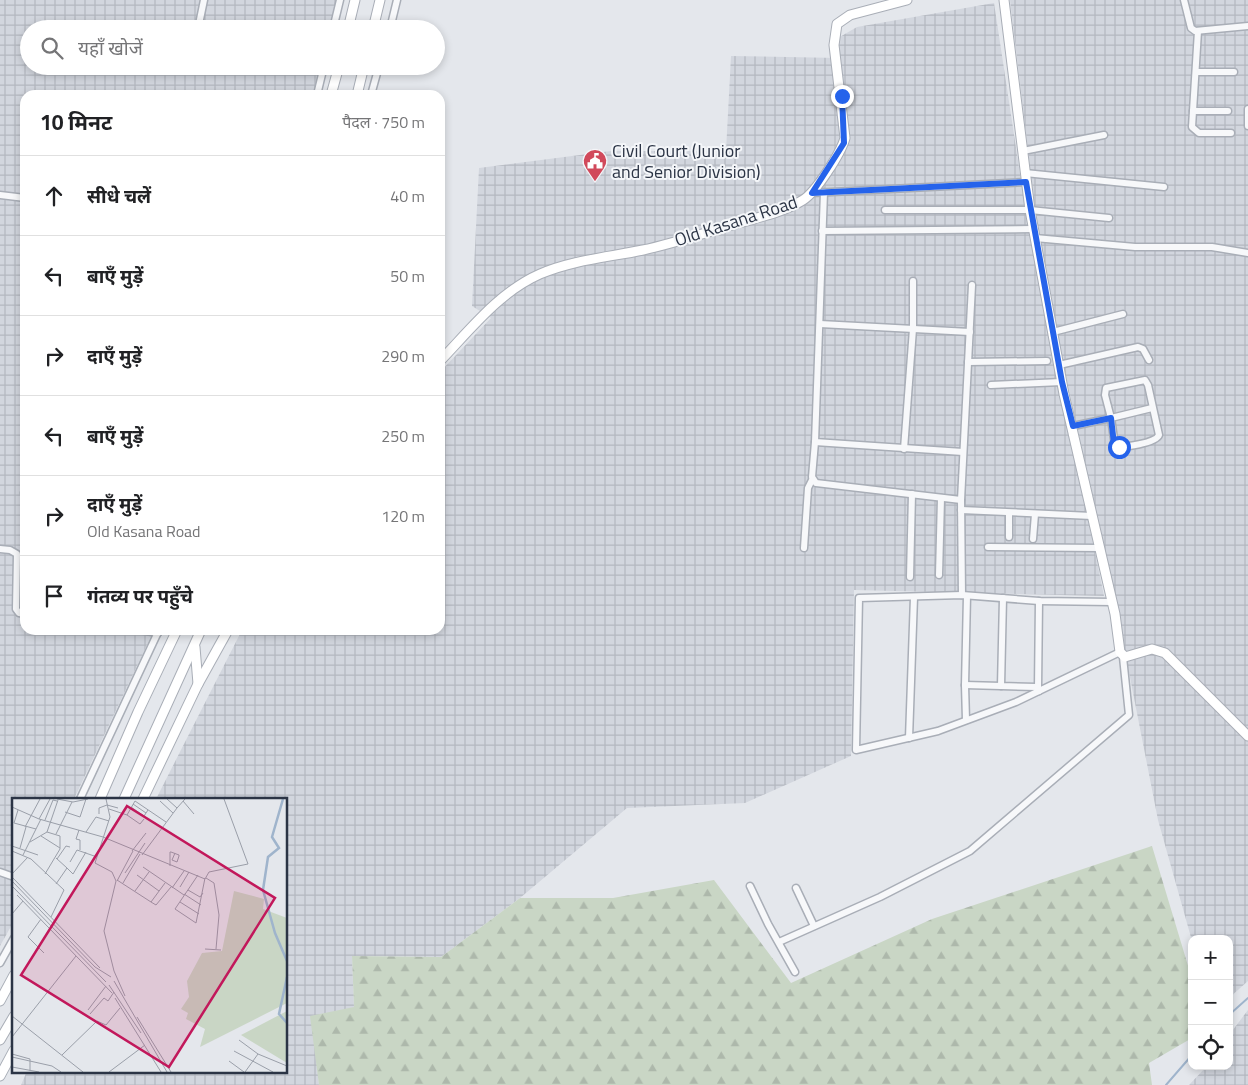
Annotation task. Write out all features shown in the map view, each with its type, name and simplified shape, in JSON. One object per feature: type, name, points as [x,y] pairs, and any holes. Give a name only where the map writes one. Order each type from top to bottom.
[{"type":"street","points":[[200,20],[204,0]]},
{"type":"street","points":[[335,20],[340,0]]},
{"type":"street","points":[[350,20],[355,0]]},
{"type":"street","points":[[375,20],[380,0]]},
{"type":"street","points":[[392,20],[398,0]]},
{"type":"street","name":"Old Kasana Road","points":[[445,356],[493,306],[535,276],[583,262],[646,249],[756,218],[790,207],[812,193],[842,148],[845,138],[834,45],[837,24],[850,15],[877,4],[907,0]]},
{"type":"street","points":[[779,942],[880,897],[970,851],[1129,715],[1122,654],[1112,602],[1062,382],[1034,234],[1025,177],[1004,0]]},
{"type":"street","points":[[1184,0],[1191,28],[1198,31],[1248,26]]},
{"type":"street","points":[[1198,31],[1192,124],[1194,131],[1231,134]]},
{"type":"street","points":[[1196,72],[1234,72]]},
{"type":"street","points":[[318,90],[322,75]]},
{"type":"street","points":[[333,90],[337,75]]},
{"type":"street","points":[[357,90],[362,75]]},
{"type":"street","points":[[372,90],[377,75]]},
{"type":"street","points":[[1248,109],[1248,126]]},
{"type":"street","points":[[1193,111],[1228,111]]},
{"type":"street","points":[[1022,151],[1104,135]]},
{"type":"street","points":[[812,193],[1025,177],[1164,187]]},
{"type":"street","points":[[804,548],[808,488],[812,480],[815,442],[824,192]]},
{"type":"street","points":[[0,194],[20,197]]},
{"type":"street","points":[[885,210],[1030,210],[1109,218]]},
{"type":"street","points":[[822,232],[1034,234],[1144,247],[1212,247],[1248,253]]},
{"type":"street","points":[[904,449],[913,329],[914,281]]},
{"type":"street","points":[[966,720],[965,595],[961,500],[972,285]]},
{"type":"street","points":[[1053,332],[1123,314]]},
{"type":"street","points":[[820,324],[970,332]]},
{"type":"street","points":[[1059,365],[1138,347],[1143,349],[1149,360]]},
{"type":"street","points":[[968,362],[1047,361]]},
{"type":"street","points":[[1145,380],[1148,385],[1159,435],[1154,440],[1124,447],[1115,446],[1111,418],[1104,392],[1109,386],[1145,380]]},
{"type":"street","points":[[991,385],[1062,382]]},
{"type":"street","points":[[1073,426],[1152,408]]},
{"type":"street","points":[[815,442],[963,452]]},
{"type":"street","points":[[812,480],[819,484],[961,500]]},
{"type":"street","points":[[910,576],[912,494]]},
{"type":"street","points":[[939,575],[941,498]]},
{"type":"street","points":[[962,510],[1092,516]]},
{"type":"street","points":[[1008,537],[1009,513]]},
{"type":"street","points":[[1033,539],[1035,514]]},
{"type":"street","points":[[988,547],[1099,548]]},
{"type":"street","points":[[0,549],[10,550],[17,554],[16,609],[20,613]]},
{"type":"street","points":[[1112,602],[1039,601],[965,595],[858,598],[856,750],[909,738],[966,720],[1122,654]]},
{"type":"street","points":[[909,738],[914,597]]},
{"type":"street","points":[[1001,686],[1003,598]]},
{"type":"street","points":[[1039,601],[1039,689]]},
{"type":"street","points":[[80,798],[156,635]]},
{"type":"street","points":[[100,798],[175,635]]},
{"type":"street","points":[[124,798],[199,635]]},
{"type":"street","points":[[143,798],[198,684],[225,635]]},
{"type":"street","points":[[196,642],[198,684]]},
{"type":"street","points":[[1122,654],[1127,657],[1152,649],[1160,650],[1248,736]]},
{"type":"street","points":[[965,685],[1039,689]]},
{"type":"street","points":[[0,872],[12,876]]},
{"type":"street","points":[[750,886],[768,924],[795,972]]},
{"type":"street","points":[[796,888],[814,926]]},
{"type":"street","points":[[0,963],[12,942]]},
{"type":"street","points":[[0,1001],[12,979]]},
{"type":"street","points":[[0,1040],[12,1019]]},
{"type":"street","points":[[0,1076],[12,1054]]},
{"type":"shaded area","points":[[0,0],[340,0],[335,20],[20,20],[20,75],[322,75],[318,90],[20,90],[20,635],[152,635],[74,798],[12,798],[12,925],[0,946]]},
{"type":"shaded area","points":[[1010,0],[1248,0],[1248,981],[1233,994],[1233,935],[1190,935],[1158,820],[1114,596],[1057,335],[1035,208]]},
{"type":"shaded area","points":[[994,3],[1027,220],[1104,596],[854,590],[851,756],[745,803],[627,808],[520,898],[441,957],[352,956],[354,1007],[316,1056],[319,1085],[21,1085],[27,1072],[288,1072],[288,798],[157,798],[239,635],[445,635],[445,367],[491,318],[472,306],[479,168],[611,151],[726,151],[731,56],[838,58],[838,38],[857,27]]},
{"type":"shaded area","points":[[1248,1010],[1248,1085],[1189,1085],[1203,1070],[1233,1070],[1233,1030]]},
{"type":"green space","points":[[1152,846],[1188,966],[1188,1040],[1149,1063],[1152,1085],[319,1085],[310,1016],[354,1007],[352,956],[441,957],[520,898],[613,898],[714,880],[791,983],[932,919]]},
{"type":"waterway","points":[[1233,1011],[1248,998]]},
{"type":"waterway","points":[[1166,1085],[1188,1060]]},
{"type":"place","name":"Civil Court (Junior and Senior Division)","points":[[595,182]]},
{"type":"route","points":[[842,96],[844,143],[812,193],[1026,182],[1064,394],[1073,426],[1111,418],[1113,441],[1115,446],[1119,447]]}]
